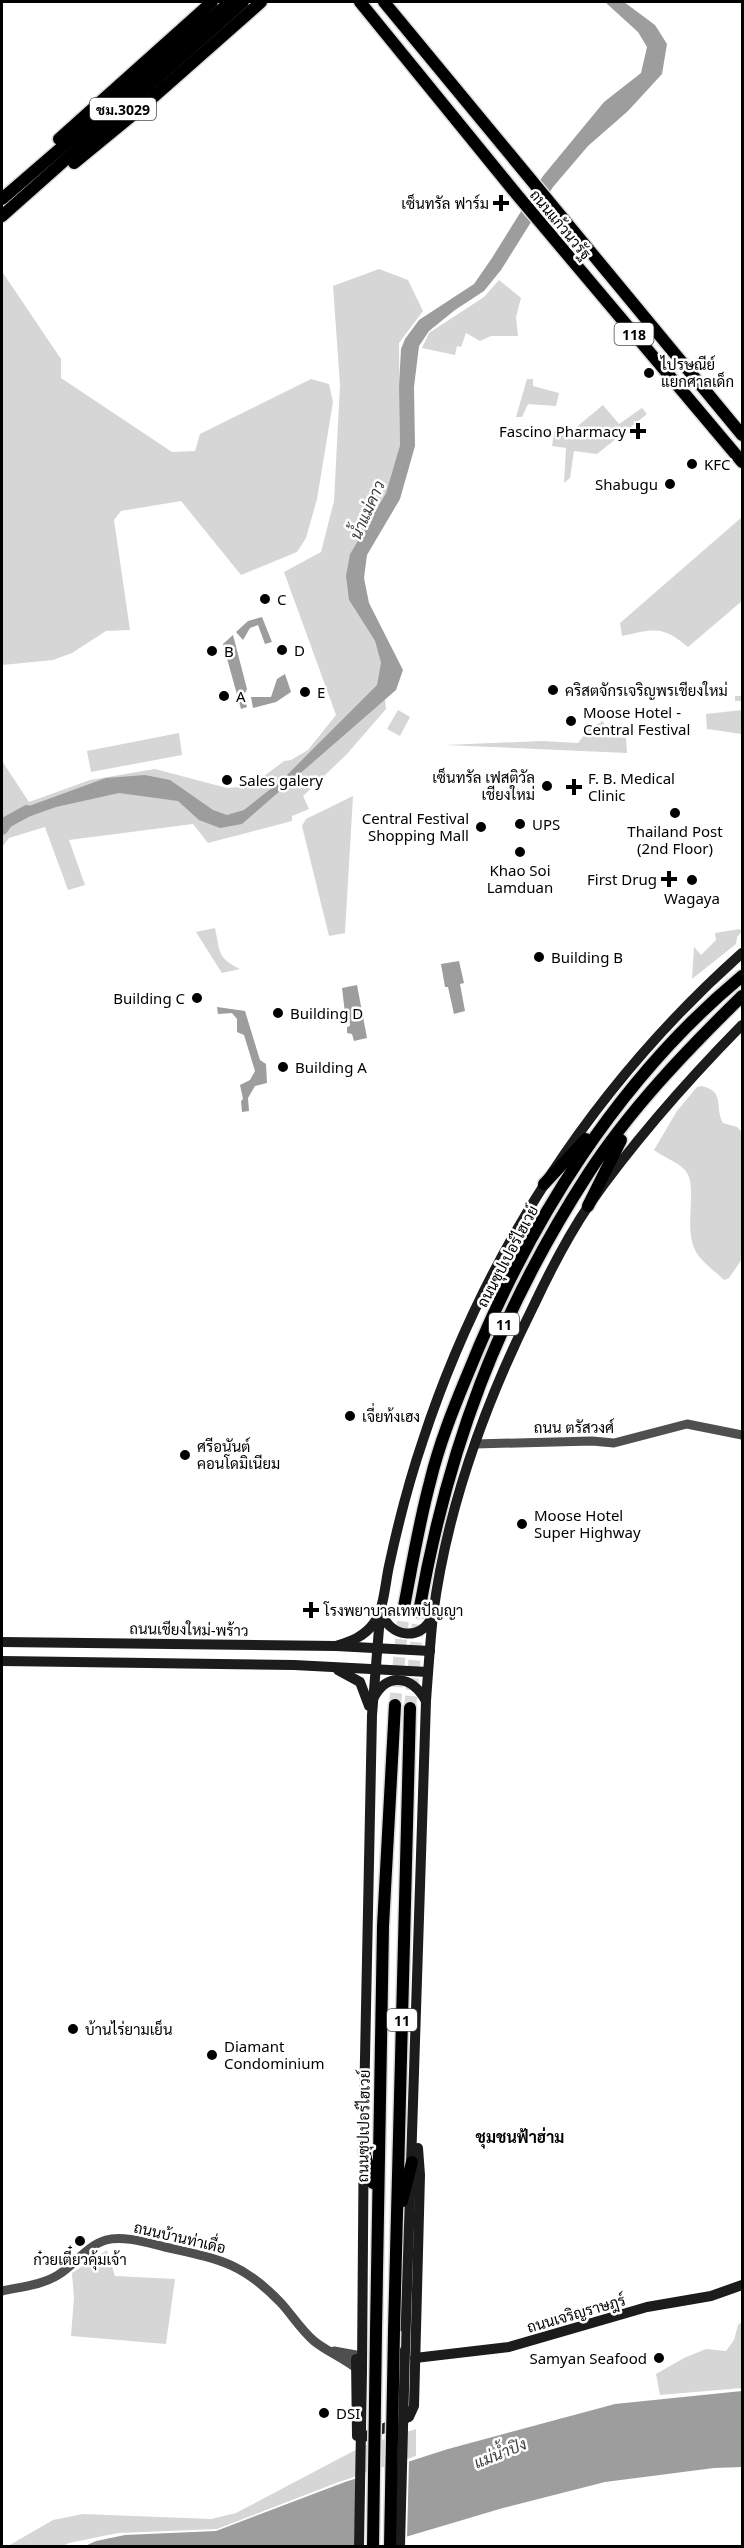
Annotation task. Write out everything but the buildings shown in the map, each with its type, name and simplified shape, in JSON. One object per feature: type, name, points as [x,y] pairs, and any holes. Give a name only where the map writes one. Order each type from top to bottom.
[{"type":"main road","name":"ชม.3029","points":[[2,216],[8,199],[32,164],[212,2]]},
{"type":"main road","name":"ชม.3029","points":[[8,199],[230,2]]},
{"type":"main road","name":"ชม.3029","points":[[8,199],[243,2]]},
{"type":"main road","name":"ชม.3029","points":[[8,199],[48,183],[141,108],[261,2]]},
{"type":"main road","name":"ถนนแก้วนวรัฐ","points":[[360,2],[518,196],[742,462]]},
{"type":"main road","name":"ถนนแก้วนวรัฐ","points":[[384,2],[532,184],[741,433]]},
{"type":"main road","points":[[727,444],[741,433]]},
{"type":"main road","points":[[359,2547],[359,2369],[372,1714],[381,1604],[403,1506],[425,1432],[448,1371],[487,1281],[544,1184],[586,1122],[651,1044],[742,952]]},
{"type":"main road","name":"ถนนซุปเปอร์ไฮเวย์","points":[[404,1607],[430,1481],[447,1428],[487,1326],[518,1262],[567,1179],[614,1110],[705,1009],[742,976]]},
{"type":"main road","name":"ถนนซุปเปอร์ไฮเวย์","points":[[418,1612],[430,1548],[464,1424],[500,1332],[533,1266],[589,1173],[635,1112],[692,1046],[742,996]]},
{"type":"main road","points":[[588,1206],[674,1099],[742,1025]]},
{"type":"main road","points":[[544,1184],[614,1110]]},
{"type":"main road","points":[[400,2547],[426,1701],[433,1615],[451,1528],[475,1444],[523,1327],[635,1112]]},
{"type":"main road","points":[[381,1604],[384,1620],[388,1626],[400,1633],[420,1631],[426,1627],[433,1615]]},
{"type":"main road","points":[[336,1646],[365,1633],[375,1621],[381,1604]]},
{"type":"main road","name":"ถนนเชียงใหม่-พร้าว","points":[[2,1642],[336,1646],[430,1651]]},
{"type":"main road","points":[[18,1642],[18,1662]]},
{"type":"main road","points":[[2,1661],[294,1665],[428,1672]]},
{"type":"main road","points":[[330,1667],[346,1672],[362,1685],[372,1714]]},
{"type":"main road","points":[[373,1699],[380,1687],[399,1680],[413,1684],[426,1701]]},
{"type":"main road","name":"ถนนซุปเปอร์ไฮเวย์","points":[[373,2547],[382,1926],[395,1706]]},
{"type":"main road","name":"11","points":[[390,2547],[410,1708]]},
{"type":"main road","points":[[364,2107],[358,2138],[356,2355],[359,2369],[356,2430],[360,2438],[409,2417],[414,2406],[420,2175],[414,2118]]},
{"type":"main road","points":[[364,2151],[377,2199]]},
{"type":"main road","points":[[397,2222],[412,2162]]},
{"type":"main road","name":"ถนนเจริญราษฎร์","points":[[415,2358],[509,2347],[647,2307],[711,2296],[742,2285]]},
{"type":"street","name":"ถนน ตรัสวงศ์","points":[[475,1444],[592,1441],[614,1443],[687,1424],[742,1435]]},
{"type":"street","name":"ถนนบ้านท่าเดื่อ","points":[[2,2291],[45,2281],[58,2275],[108,2239],[156,2244],[216,2258],[239,2267],[257,2280],[282,2304],[315,2343],[332,2350],[356,2355]]},
{"type":"street","name":"ถนนบ้านท่าเดื่อ","points":[[332,2350],[359,2369]]},
{"type":"shaded area","points":[[379,269],[408,280],[423,311],[399,343],[400,445],[386,493],[350,554],[349,600],[375,641],[381,663],[386,709],[346,755],[303,796],[309,809],[292,816],[292,821],[208,843],[193,824],[69,840],[85,885],[68,890],[45,827],[9,838],[2,847],[2,761],[29,802],[90,780],[155,769],[227,788],[251,786],[284,761],[291,760],[308,750],[336,715],[284,572],[321,552],[334,501],[340,385],[333,286]]},
{"type":"shaded area","points":[[3,273],[61,359],[61,378],[172,452],[195,451],[200,434],[311,379],[329,384],[333,402],[317,499],[306,538],[297,552],[241,575],[181,501],[121,511],[114,520],[130,630],[106,631],[72,653],[53,660],[2,665]]},
{"type":"shaded area","points":[[499,280],[521,298],[516,317],[518,336],[491,336],[480,341],[466,333],[461,347],[457,346],[455,355],[422,348],[429,333],[484,297]]},
{"type":"shaded area","points":[[527,379],[533,379],[533,386],[559,393],[556,406],[528,404],[522,417],[516,417]]},
{"type":"shaded area","points":[[603,405],[619,424],[642,408],[647,414],[597,454],[574,451],[570,478],[564,483],[566,448],[552,446],[555,428],[573,430]]},
{"type":"shaded area","points":[[742,517],[742,601],[688,647],[664,632],[650,631],[622,636],[620,623]]},
{"type":"shaded area","points":[[735,696],[742,696],[742,701],[735,701]]},
{"type":"shaded area","points":[[398,710],[410,717],[400,736],[387,729]]},
{"type":"shaded area","points":[[742,710],[742,734],[707,729],[706,714]]},
{"type":"shaded area","points":[[603,721],[609,736],[626,738],[627,753],[445,745],[542,741],[578,743],[589,729]]},
{"type":"shaded area","points":[[179,733],[182,755],[91,772],[87,751]]},
{"type":"shaded area","points":[[353,796],[345,933],[329,936],[302,826],[306,819]]},
{"type":"shaded area","points":[[215,928],[223,957],[240,969],[222,973],[196,932]]},
{"type":"shaded area","points":[[739,929],[742,931],[737,937],[736,944],[692,979],[694,947],[701,955],[716,940],[715,933]]},
{"type":"shaded area","points":[[702,1086],[717,1096],[723,1123],[737,1127],[742,1132],[742,1259],[729,1278],[724,1280],[704,1262],[695,1250],[690,1229],[691,1186],[689,1177],[682,1167],[654,1150],[677,1111],[697,1087]]},
{"type":"shaded area","points":[[107,2250],[115,2276],[175,2279],[166,2344],[71,2336],[74,2298],[72,2273]]},
{"type":"shaded area","points":[[742,2322],[742,2388],[660,2395],[656,2374],[706,2349],[726,2351],[734,2340],[738,2325]]},
{"type":"shaded area","points":[[416,2429],[416,2456],[336,2483],[217,2529],[118,2533],[63,2546],[8,2546],[53,2520],[83,2514],[211,2519],[236,2513],[363,2446]]},
{"type":"water","points":[[605,2],[624,2],[655,25],[667,44],[662,74],[628,111],[588,146],[553,187],[501,270],[484,291],[429,331],[419,346],[414,387],[415,446],[400,499],[367,555],[364,578],[369,603],[403,670],[396,690],[242,824],[220,828],[199,820],[178,801],[119,793],[56,807],[11,823],[18,810],[106,778],[145,775],[170,780],[213,810],[227,815],[244,810],[282,780],[377,685],[381,663],[375,641],[349,600],[346,576],[350,554],[386,493],[400,445],[401,349],[405,339],[419,320],[474,284],[543,176],[604,102],[641,73],[647,47],[638,32]]},
{"type":"water","points":[[262,617],[272,642],[265,644],[258,625],[250,628],[243,640],[236,632],[248,621]]},
{"type":"water","points":[[233,635],[247,689],[244,695],[247,707],[241,709],[223,644]]},
{"type":"water","points":[[285,674],[291,692],[276,702],[253,708],[251,697],[271,697],[277,679]]},
{"type":"water","points":[[459,961],[464,983],[460,984],[465,1011],[454,1014],[448,987],[445,987],[441,964]]},
{"type":"water","points":[[357,985],[367,1038],[354,1041],[352,1034],[347,1033],[347,1027],[350,1026],[349,1013],[345,1013],[342,988]]},
{"type":"water","points":[[217,1007],[245,1011],[260,1060],[266,1064],[267,1083],[255,1086],[248,1098],[249,1111],[242,1112],[241,1101],[243,1099],[240,1085],[250,1080],[255,1071],[244,1035],[237,1032],[237,1019],[232,1013],[218,1014]]},
{"type":"water","name":"แม่น้ำปิง","points":[[742,2391],[742,2467],[714,2468],[605,2482],[503,2508],[375,2546],[85,2546],[96,2541],[125,2535],[216,2531],[345,2482],[448,2449],[615,2404]]},
{"type":"pier","points":[[409,2459],[407,2539],[385,2546],[354,2546],[357,2475]]},
{"type":"waterway","name":"น้ำแม่คาว","points":[[2,829],[7,822],[27,811]]},
{"type":"tunnel","points":[[395,1705],[404,1607]]},
{"type":"tunnel","points":[[410,1708],[419,1612]]},
{"type":"place","name":"เซ็นทรัล ฟาร์ม","points":[[501,203]]},
{"type":"place","name":"ไปรษณีย์ แยกศาลเด็ก","points":[[649,373]]},
{"type":"place","name":"Fascino Pharmacy","points":[[638,431]]},
{"type":"place","name":"KFC","points":[[692,464]]},
{"type":"place","name":"Shabugu","points":[[670,484]]},
{"type":"place","name":"C","points":[[265,599]]},
{"type":"place","name":"D","points":[[282,650]]},
{"type":"place","name":"B","points":[[212,651]]},
{"type":"place","name":"คริสตจักรเจริญพรเชียงใหม่","points":[[553,690]]},
{"type":"place","name":"E","points":[[305,692]]},
{"type":"place","name":"A","points":[[224,696]]},
{"type":"place","name":"Moose Hotel - Central Festival","points":[[571,721]]},
{"type":"place","name":"Sales galery","points":[[227,780]]},
{"type":"place","name":"เซ็นทรัล เฟสติวัล เชียงใหม่","points":[[547,786]]},
{"type":"place","name":"F. B. Medical Clinic","points":[[574,787]]},
{"type":"place","name":"Thailand Post (2nd Floor)","points":[[675,813]]},
{"type":"place","name":"UPS","points":[[520,824]]},
{"type":"place","name":"Central Festival Shopping Mall","points":[[481,827]]},
{"type":"place","name":"Khao Soi Lamduan","points":[[520,852]]},
{"type":"place","name":"First Drug","points":[[669,879]]},
{"type":"place","name":"Wagaya","points":[[692,880]]},
{"type":"place","name":"Building B","points":[[539,957]]},
{"type":"place","name":"Building C","points":[[197,998]]},
{"type":"place","name":"Building D","points":[[278,1013]]},
{"type":"place","name":"Building A","points":[[283,1067]]},
{"type":"place","name":"เจี่ยท้งเฮง","points":[[350,1416]]},
{"type":"place","name":"ศรีอนันต์ คอนโดมิเนียม","points":[[185,1455]]},
{"type":"place","name":"Moose Hotel Super Highway","points":[[522,1524]]},
{"type":"place","name":"โรงพยาบาลเทพปัญญา","points":[[311,1610]]},
{"type":"place","name":"บ้านไร่ยามเย็น","points":[[73,2029]]},
{"type":"place","name":"Diamant Condominium","points":[[212,2055]]},
{"type":"place","name":"ก๋วยเตี๋ยวคุ้มเจ้า","points":[[80,2241]]},
{"type":"place","name":"Samyan Seafood","points":[[659,2358]]},
{"type":"place","name":"DSI","points":[[324,2413]]},
{"type":"district","name":"ชุมชนฟ้าฮ่าม","points":[[520,2137]]}]
